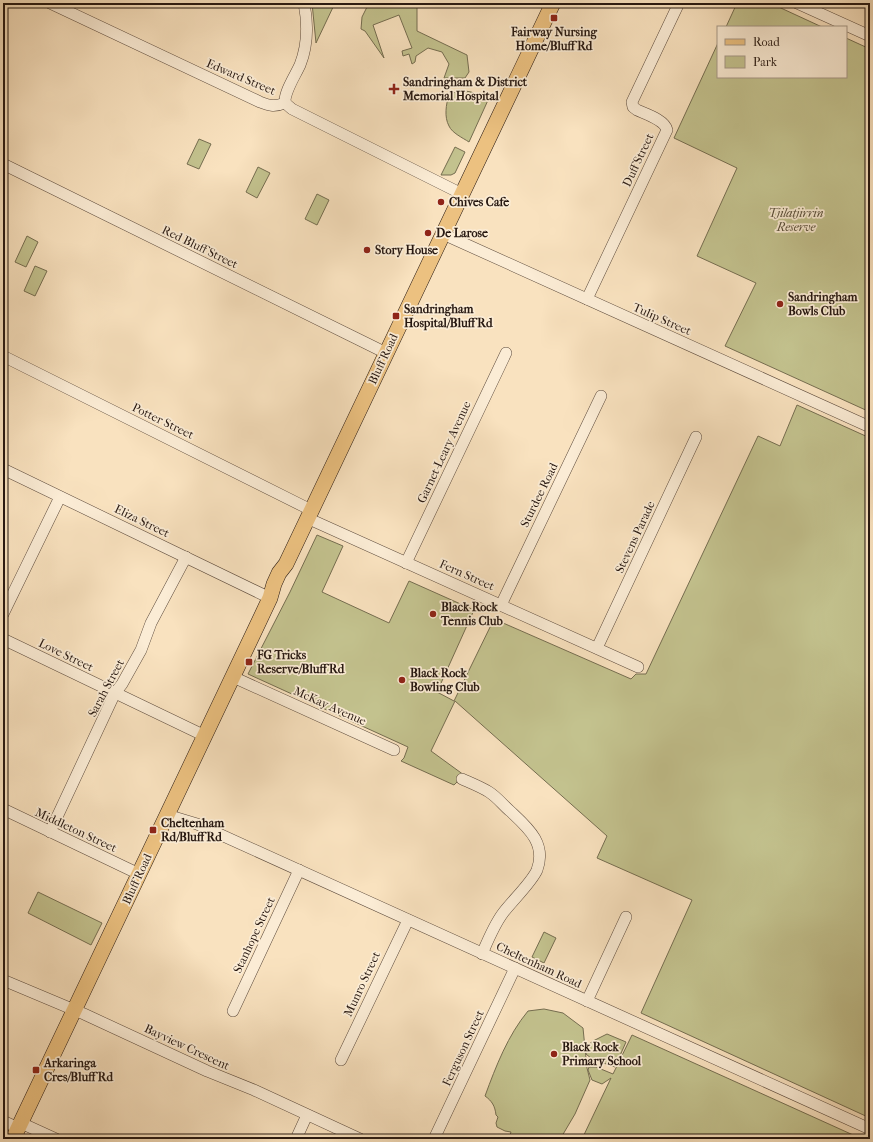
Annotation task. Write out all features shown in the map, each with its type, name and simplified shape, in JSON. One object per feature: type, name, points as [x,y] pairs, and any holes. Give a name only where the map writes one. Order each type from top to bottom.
[{"type":"main road","name":"Bluff Road","points":[[17,1130],[270,598],[285,575],[286,564],[309,514],[553,3]]},
{"type":"street","name":"Edward Street","points":[[50,3],[260,102],[278,106],[285,103],[292,109],[462,194]]},
{"type":"street","points":[[285,103],[285,96],[300,64],[307,36],[304,3]]},
{"type":"street","name":"Duff Street","points":[[587,299],[667,130],[663,122],[637,110],[633,107],[632,102],[679,3]]},
{"type":"street","points":[[797,3],[870,36]]},
{"type":"street","name":"Red Bluff Street","points":[[3,164],[386,354]]},
{"type":"street","name":"Tulip Street","points":[[443,234],[870,427]]},
{"type":"street","name":"Garnet-Leary Avenue","points":[[406,563],[506,353]]},
{"type":"street","name":"Potter Street","points":[[3,356],[309,514]]},
{"type":"street","name":"Sturdee Road","points":[[501,605],[601,396]]},
{"type":"street","name":"Stevens Parade","points":[[597,648],[696,437]]},
{"type":"street","name":"Eliza Street","points":[[3,469],[270,598]]},
{"type":"street","points":[[3,614],[60,496]]},
{"type":"street","name":"Fern Street","points":[[309,514],[406,563],[638,667]]},
{"type":"street","name":"Sarah Street","points":[[50,832],[116,693],[141,650],[151,623],[166,592],[186,557]]},
{"type":"street","name":"Love Street","points":[[3,639],[205,736]]},
{"type":"street","name":"McKay Avenue","points":[[233,677],[394,750]]},
{"type":"street","points":[[462,779],[491,793],[529,828],[536,838],[539,851],[539,861],[536,871],[500,918],[482,954]]},
{"type":"street","name":"Middleton Street","points":[[3,810],[139,874]]},
{"type":"street","name":"Cheltenham Road","points":[[169,811],[870,1129]]},
{"type":"street","name":"Stanhope Street","points":[[233,1011],[299,870]]},
{"type":"street","points":[[587,1001],[626,917]]},
{"type":"street","name":"Munro Street","points":[[341,1060],[408,920]]},
{"type":"street","name":"Ferguson Street","points":[[434,1139],[515,968]]},
{"type":"street","name":"Bayview Crescent","points":[[3,980],[74,1010],[207,1071],[254,1090],[360,1139]]},
{"type":"street","points":[[296,1139],[307,1115]]},
{"type":"street","points":[[3,1121],[17,1130],[56,1139]]},
{"type":"green space","points":[[312,3],[335,3],[316,43]]},
{"type":"green space","points":[[369,3],[385,3],[391,6],[393,3],[400,6],[401,3],[412,3],[417,6],[417,31],[467,55],[469,72],[465,78],[444,78],[449,64],[442,52],[428,48],[416,56],[415,62],[412,64],[409,54],[403,56],[402,51],[412,48],[399,15],[373,25],[384,58],[365,31],[361,29],[362,17]]},
{"type":"green space","points":[[737,3],[770,3],[820,26],[726,26]]},
{"type":"green space","name":"Tjilatjirrin Reserve","points":[[847,38],[870,49],[870,412],[725,346],[756,283],[697,256],[737,168],[674,138],[717,45],[717,78],[847,78]]},
{"type":"green space","points":[[460,90],[489,98],[469,142],[453,131],[446,119],[446,106],[449,95]]},
{"type":"green space","points":[[199,139],[211,144],[199,169],[187,164]]},
{"type":"green space","points":[[455,147],[465,152],[455,173],[451,175],[441,175]]},
{"type":"green space","points":[[258,167],[270,173],[257,198],[246,192]]},
{"type":"green space","points":[[317,194],[329,200],[317,225],[305,219]]},
{"type":"green space","points":[[27,236],[38,242],[26,267],[15,262]]},
{"type":"green space","points":[[35,266],[47,271],[35,296],[24,291]]},
{"type":"green space","points":[[797,405],[870,438],[870,1118],[641,1013],[692,900],[597,858],[607,836],[455,701],[431,751],[464,775],[454,785],[401,761],[404,758],[408,747],[248,674],[317,535],[343,546],[322,592],[389,623],[409,581],[474,610],[437,692],[454,701],[494,619],[631,679],[636,674],[646,674],[758,436],[780,446]]},
{"type":"green space","points":[[38,892],[102,923],[91,945],[28,913]]},
{"type":"green space","points":[[544,932],[556,938],[544,963],[532,957]]},
{"type":"green space","points":[[544,1009],[563,1013],[583,1028],[587,1068],[590,1080],[575,1114],[562,1136],[553,1139],[524,1139],[510,1135],[511,1132],[497,1127],[496,1123],[498,1117],[494,1106],[485,1096],[503,1051],[514,1030],[528,1011]]},
{"type":"green space","points":[[607,1034],[626,1042],[615,1067],[592,1059],[586,1054],[587,1046],[593,1041]]},
{"type":"green space","points":[[632,1035],[862,1139],[582,1139],[611,1078],[602,1084],[592,1080],[588,1070],[589,1067],[596,1067],[613,1074]]},
{"type":"place","name":"Fairway Nursing Home/Bluff Rd","points":[[554,18]]},
{"type":"place","name":"Sandringham & District Memorial Hospital","points":[[394,89]]},
{"type":"place","name":"Chives Cafe","points":[[441,202]]},
{"type":"place","name":"De Larose","points":[[428,233]]},
{"type":"place","name":"Story House","points":[[367,250]]},
{"type":"place","name":"Sandringham Bowls Club","points":[[780,304]]},
{"type":"place","name":"Sandringham Hospital/Bluff Rd","points":[[396,316]]},
{"type":"place","name":"Black Rock Tennis Club","points":[[433,614]]},
{"type":"place","name":"FG Tricks Reserve/Bluff Rd","points":[[249,662]]},
{"type":"place","name":"Black Rock Bowling Club","points":[[402,680]]},
{"type":"place","name":"Cheltenham Rd/Bluff Rd","points":[[153,830]]},
{"type":"place","name":"Black Rock Primary School","points":[[554,1054]]},
{"type":"place","name":"Arkaringa Cres/Bluff Rd","points":[[36,1070]]}]
